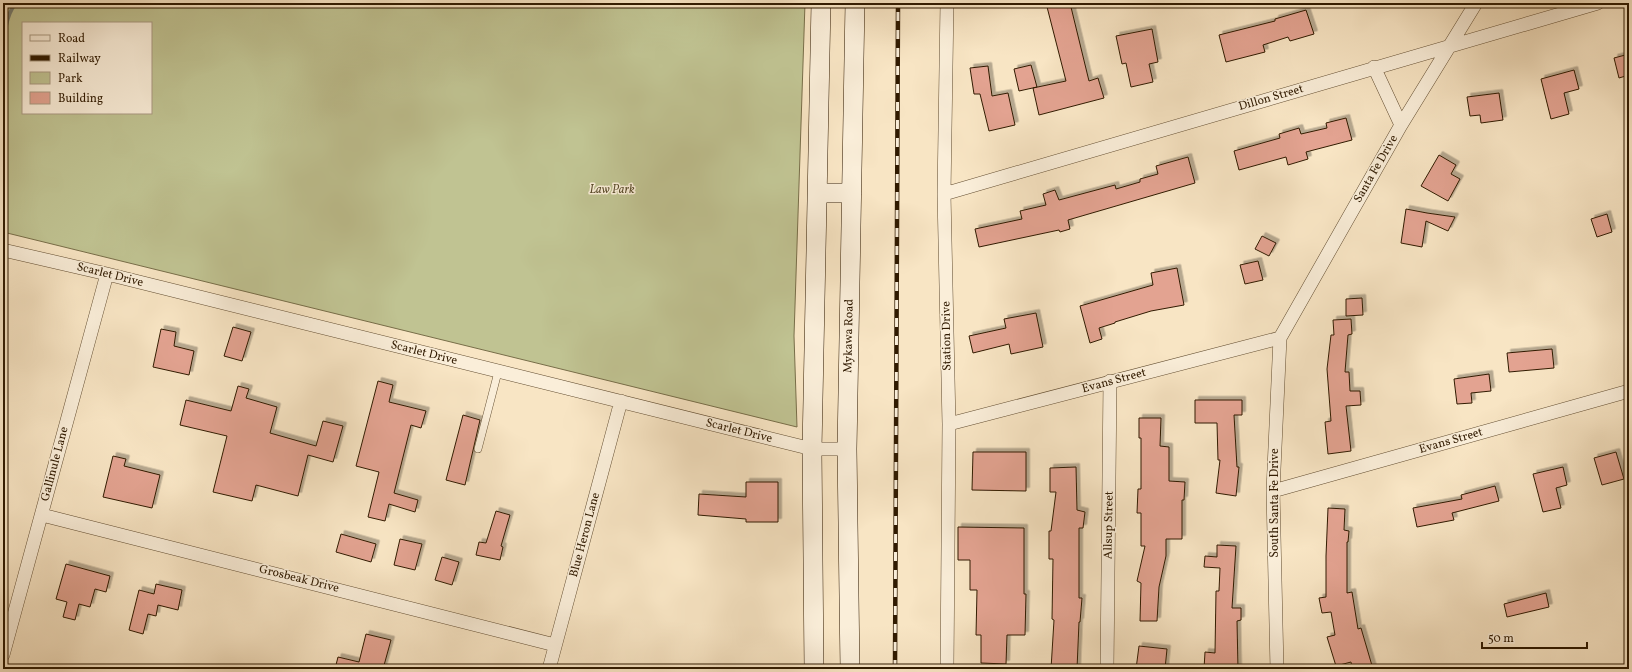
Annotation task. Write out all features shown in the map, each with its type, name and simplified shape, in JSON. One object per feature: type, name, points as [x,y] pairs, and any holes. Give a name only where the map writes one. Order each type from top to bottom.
[{"type":"main road","points":[[814,669],[812,449],[821,3]]},
{"type":"main road","name":"Mykawa Road","points":[[850,669],[847,449],[855,3]]},
{"type":"main road","points":[[818,193],[852,193]]},
{"type":"street","name":"Station Drive","points":[[947,3],[944,194],[949,424],[947,669]]},
{"type":"street","name":"Santa Fe Drive","points":[[1280,338],[1401,124],[1476,3]]},
{"type":"street","name":"Dillon Street","points":[[944,194],[1374,67],[1598,3]]},
{"type":"street","points":[[1374,67],[1401,124]]},
{"type":"street","name":"Scarlet Drive","points":[[3,250],[107,274],[812,449],[847,449]]},
{"type":"street","name":"Gallinule Lane","points":[[3,655],[107,274]]},
{"type":"street","name":"Evans Street","points":[[949,424],[1280,338]]},
{"type":"street","name":"South Santa Fe Drive","points":[[1277,669],[1273,491],[1280,338]]},
{"type":"street","name":"Allsup Street","points":[[1107,669],[1110,381]]},
{"type":"street","name":"Evans Street","points":[[1273,491],[1629,391]]},
{"type":"street","name":"Blue Heron Lane","points":[[549,669],[620,401]]},
{"type":"street","name":"Grosbeak Drive","points":[[42,514],[555,645]]},
{"type":"lane","points":[[478,449],[498,372]]},
{"type":"green space","name":"Law Park","points":[[3,3],[805,3],[794,336],[797,427],[3,232]]},
{"type":"building","points":[[1046,3],[1070,3],[1089,81],[1098,78],[1104,98],[1039,115],[1033,88],[1066,81]]},
{"type":"building","points":[[1306,10],[1314,34],[1290,41],[1288,37],[1263,45],[1265,52],[1226,62],[1219,35],[1275,21],[1275,19]]},
{"type":"building","points":[[1152,29],[1158,62],[1149,64],[1153,82],[1131,87],[1126,63],[1122,64],[1116,36]]},
{"type":"building","points":[[1629,54],[1629,75],[1619,78],[1614,58]]},
{"type":"building","points":[[1031,65],[1037,87],[1019,91],[1014,69]]},
{"type":"building","points":[[988,66],[992,96],[1008,93],[1015,125],[989,131],[980,94],[974,94],[970,68]]},
{"type":"building","points":[[1574,70],[1579,89],[1564,93],[1569,114],[1551,119],[1541,79]]},
{"type":"building","points":[[1499,93],[1503,120],[1481,123],[1480,115],[1470,116],[1467,97]]},
{"type":"building","points":[[1346,118],[1352,140],[1306,152],[1308,159],[1288,165],[1286,157],[1239,170],[1234,151],[1280,138],[1279,134],[1299,128],[1301,134],[1327,128],[1326,123]]},
{"type":"building","points":[[1439,155],[1456,165],[1451,174],[1460,179],[1448,201],[1421,186]]},
{"type":"building","points":[[1188,157],[1195,183],[1068,220],[1070,229],[1060,232],[1059,230],[979,247],[975,229],[1022,219],[1020,211],[1046,205],[1043,194],[1055,190],[1059,200],[1115,185],[1116,189],[1140,182],[1140,179],[1158,174],[1156,166]]},
{"type":"building","points":[[1406,209],[1455,217],[1448,231],[1426,221],[1422,247],[1401,243]]},
{"type":"building","points":[[1607,214],[1612,232],[1597,237],[1591,219]]},
{"type":"building","points":[[1262,236],[1276,243],[1269,256],[1255,249]]},
{"type":"building","points":[[1258,261],[1263,280],[1245,284],[1240,265]]},
{"type":"building","points":[[1177,268],[1184,305],[1151,311],[1099,328],[1102,339],[1090,343],[1080,306],[1153,285],[1151,273]]},
{"type":"building","points":[[1362,298],[1363,315],[1346,316],[1346,299]]},
{"type":"building","points":[[1036,313],[1043,347],[1011,354],[1009,344],[973,353],[969,336],[1006,328],[1004,319]]},
{"type":"building","points":[[1351,319],[1352,334],[1348,335],[1345,372],[1349,372],[1350,391],[1360,391],[1361,405],[1346,406],[1351,451],[1328,454],[1325,422],[1331,421],[1327,369],[1331,335],[1334,335],[1333,320]]},
{"type":"building","points":[[233,327],[251,332],[242,361],[224,356]]},
{"type":"building","points":[[161,329],[176,332],[174,346],[194,351],[189,375],[153,367]]},
{"type":"building","points":[[1552,349],[1554,368],[1509,372],[1507,353]]},
{"type":"building","points":[[1489,374],[1491,391],[1471,393],[1472,403],[1457,404],[1454,379]]},
{"type":"building","points":[[378,381],[393,385],[389,402],[426,411],[421,428],[411,425],[394,493],[418,500],[415,512],[389,504],[385,521],[368,517],[379,472],[356,466]]},
{"type":"building","points":[[238,386],[249,389],[246,398],[277,407],[270,433],[316,446],[323,421],[343,426],[333,462],[308,455],[298,496],[256,485],[252,501],[213,492],[227,436],[180,425],[186,400],[231,411]]},
{"type":"building","points":[[1195,400],[1242,400],[1242,415],[1234,415],[1237,467],[1239,467],[1236,496],[1216,493],[1220,460],[1218,460],[1217,423],[1195,423]]},
{"type":"building","points":[[463,415],[480,420],[465,485],[446,480]]},
{"type":"building","points":[[1139,418],[1161,418],[1160,446],[1169,447],[1169,481],[1185,482],[1184,500],[1182,500],[1182,539],[1166,539],[1166,556],[1159,587],[1157,621],[1140,621],[1141,583],[1137,581],[1145,546],[1141,546],[1141,513],[1137,513],[1138,489],[1141,489],[1141,438],[1139,438]]},
{"type":"building","points":[[973,452],[1026,452],[1026,491],[972,490]]},
{"type":"building","points":[[1616,452],[1624,479],[1602,485],[1594,458]]},
{"type":"building","points":[[113,456],[126,459],[124,466],[160,475],[152,508],[103,497]]},
{"type":"building","points":[[1076,467],[1077,510],[1085,512],[1083,528],[1079,528],[1079,598],[1082,598],[1079,622],[1077,669],[1051,669],[1054,620],[1052,619],[1053,559],[1049,559],[1049,531],[1051,531],[1056,492],[1050,492],[1050,468]]},
{"type":"building","points":[[1563,467],[1567,485],[1556,488],[1561,508],[1543,512],[1533,474]]},
{"type":"building","points":[[746,482],[778,482],[778,522],[746,522],[746,519],[698,515],[699,494],[746,497]]},
{"type":"building","points":[[1495,486],[1499,501],[1452,513],[1454,520],[1417,527],[1413,508],[1462,499],[1461,495]]},
{"type":"building","points":[[1328,508],[1345,509],[1344,530],[1349,531],[1347,542],[1347,593],[1352,592],[1358,629],[1361,628],[1373,669],[1352,669],[1351,662],[1336,666],[1327,637],[1335,635],[1331,612],[1322,613],[1319,598],[1326,597]]},
{"type":"building","points":[[496,511],[510,515],[501,546],[503,547],[500,560],[476,555],[479,542],[486,543]]},
{"type":"building","points":[[958,527],[1024,528],[1024,594],[1026,594],[1025,635],[1007,635],[1006,664],[981,663],[981,635],[976,635],[977,590],[970,590],[970,560],[958,560]]},
{"type":"building","points":[[341,534],[376,544],[371,562],[336,552]]},
{"type":"building","points":[[400,539],[422,544],[415,570],[394,565]]},
{"type":"building","points":[[1217,545],[1236,546],[1232,608],[1241,608],[1241,620],[1237,621],[1238,669],[1204,669],[1205,652],[1215,653],[1216,591],[1219,591],[1220,568],[1204,567],[1205,556],[1217,557]]},
{"type":"building","points":[[442,557],[459,562],[452,585],[435,580]]},
{"type":"building","points":[[66,564],[110,576],[106,592],[95,589],[90,607],[79,604],[75,620],[63,617],[67,602],[56,599]]},
{"type":"building","points":[[156,584],[182,590],[178,610],[158,605],[156,616],[148,614],[143,634],[129,630],[139,590],[154,594]]},
{"type":"building","points":[[1546,593],[1549,607],[1507,617],[1504,604]]},
{"type":"building","points":[[366,634],[391,640],[383,669],[335,669],[338,657],[359,662]]},
{"type":"building","points":[[1139,646],[1167,649],[1165,669],[1136,669]]},
{"type":"waterway","points":[[3,63],[6,24],[16,3]]},
{"type":"railway","points":[[895,669],[898,3]]}]
